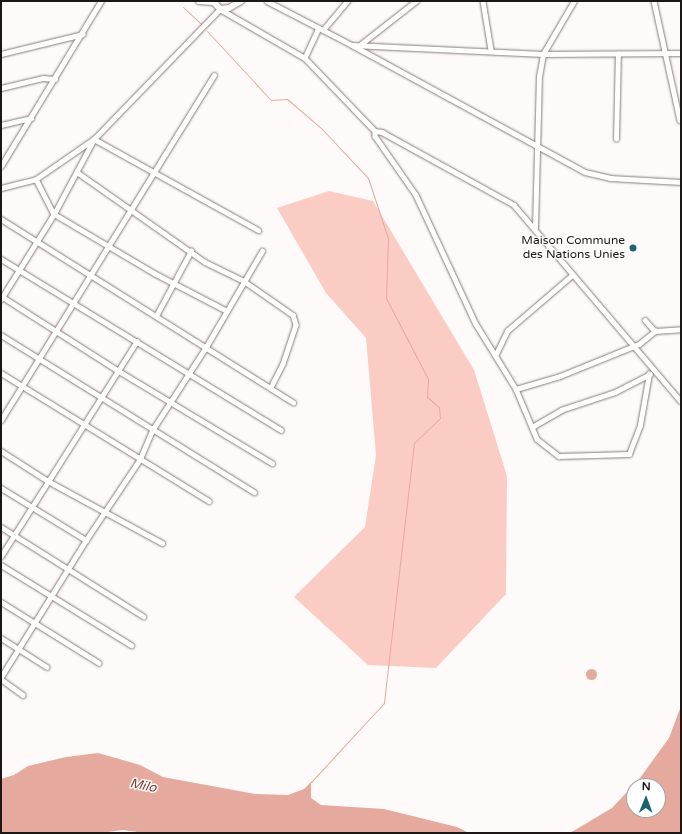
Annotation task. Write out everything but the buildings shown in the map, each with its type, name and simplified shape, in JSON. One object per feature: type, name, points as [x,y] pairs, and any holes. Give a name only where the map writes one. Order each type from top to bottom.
[{"type":"street","points":[[1,166],[83,34],[101,1]]},
{"type":"street","points":[[199,1],[213,1],[220,9],[305,58],[375,131],[382,132],[514,205],[535,228],[633,347],[681,401]]},
{"type":"street","points":[[1,188],[36,179],[94,139],[220,9],[229,8],[241,1]]},
{"type":"street","points":[[267,1],[352,45],[585,172],[610,178],[681,182]]},
{"type":"street","points":[[305,58],[321,29],[347,1]]},
{"type":"street","points":[[361,44],[416,1]]},
{"type":"street","points":[[483,1],[491,50]]},
{"type":"street","points":[[535,228],[536,146],[543,54],[574,1]]},
{"type":"street","points":[[654,1],[680,120]]},
{"type":"street","points":[[1,54],[83,34]]},
{"type":"street","points":[[352,45],[361,44],[491,50],[543,54],[666,55],[681,53]]},
{"type":"street","points":[[616,139],[618,54]]},
{"type":"street","points":[[1,420],[214,75]]},
{"type":"street","points":[[1,88],[43,78],[55,79]]},
{"type":"street","points":[[1,125],[31,118]]},
{"type":"street","points":[[375,131],[375,136],[416,195],[456,284],[476,324],[516,389],[538,439],[559,456],[629,454],[640,425],[649,374]]},
{"type":"street","points":[[94,139],[258,230]]},
{"type":"street","points":[[94,139],[54,214],[35,240],[1,297],[57,330],[117,370],[272,463]]},
{"type":"street","points":[[77,172],[93,186],[132,209],[191,251],[244,281],[293,315],[296,325],[283,364],[271,388]]},
{"type":"street","points":[[36,179],[54,214],[108,246],[227,311]]},
{"type":"street","points":[[1,219],[293,402]]},
{"type":"street","points":[[156,316],[191,251]]},
{"type":"street","points":[[23,695],[1,678],[32,622],[140,459],[153,429],[206,347],[262,251]]},
{"type":"street","points":[[1,259],[281,430]]},
{"type":"street","points":[[495,356],[507,331],[572,274]]},
{"type":"street","points":[[645,320],[655,331]]},
{"type":"street","points":[[516,389],[560,376],[633,347],[655,331],[681,329]]},
{"type":"street","points":[[1,335],[254,492]]},
{"type":"street","points":[[1,556],[117,370],[137,341]]},
{"type":"street","points":[[532,427],[561,410],[615,392],[654,371]]},
{"type":"street","points":[[1,373],[209,501]]},
{"type":"street","points":[[1,451],[48,481],[162,543]]},
{"type":"street","points":[[1,488],[86,540]]},
{"type":"street","points":[[1,527],[69,568],[143,616]]},
{"type":"street","points":[[1,565],[131,645]]},
{"type":"street","points":[[1,602],[99,664]]},
{"type":"street","points":[[1,638],[47,667]]},
{"type":"shaded area","points":[[329,191],[373,201],[474,370],[507,476],[506,594],[436,668],[368,665],[294,597],[365,527],[376,455],[366,338],[326,293],[277,208]]},
{"type":"water","points":[[591,668],[595,670],[597,674],[595,678],[591,680],[587,678],[585,674],[587,670]]},
{"type":"water","points":[[681,706],[681,833],[570,833],[612,808],[626,793],[626,818],[666,818],[666,778],[640,778],[669,738]]},
{"type":"water","name":"Milo","points":[[98,753],[140,765],[163,777],[255,794],[288,795],[304,789],[311,782],[311,798],[321,805],[384,809],[457,827],[469,833],[145,833],[123,830],[99,833],[1,833],[1,779],[14,775],[28,766],[66,757]]},
{"type":"waterway","points":[[183,7],[201,24]]},
{"type":"waterway","points":[[207,31],[271,100],[287,99],[322,129],[368,178],[388,238],[386,298],[428,379],[427,397],[439,407],[440,418],[414,443],[384,703],[311,782]]},
{"type":"place","name":"Maison Commune des Nations Unies","points":[[633,248]]}]
